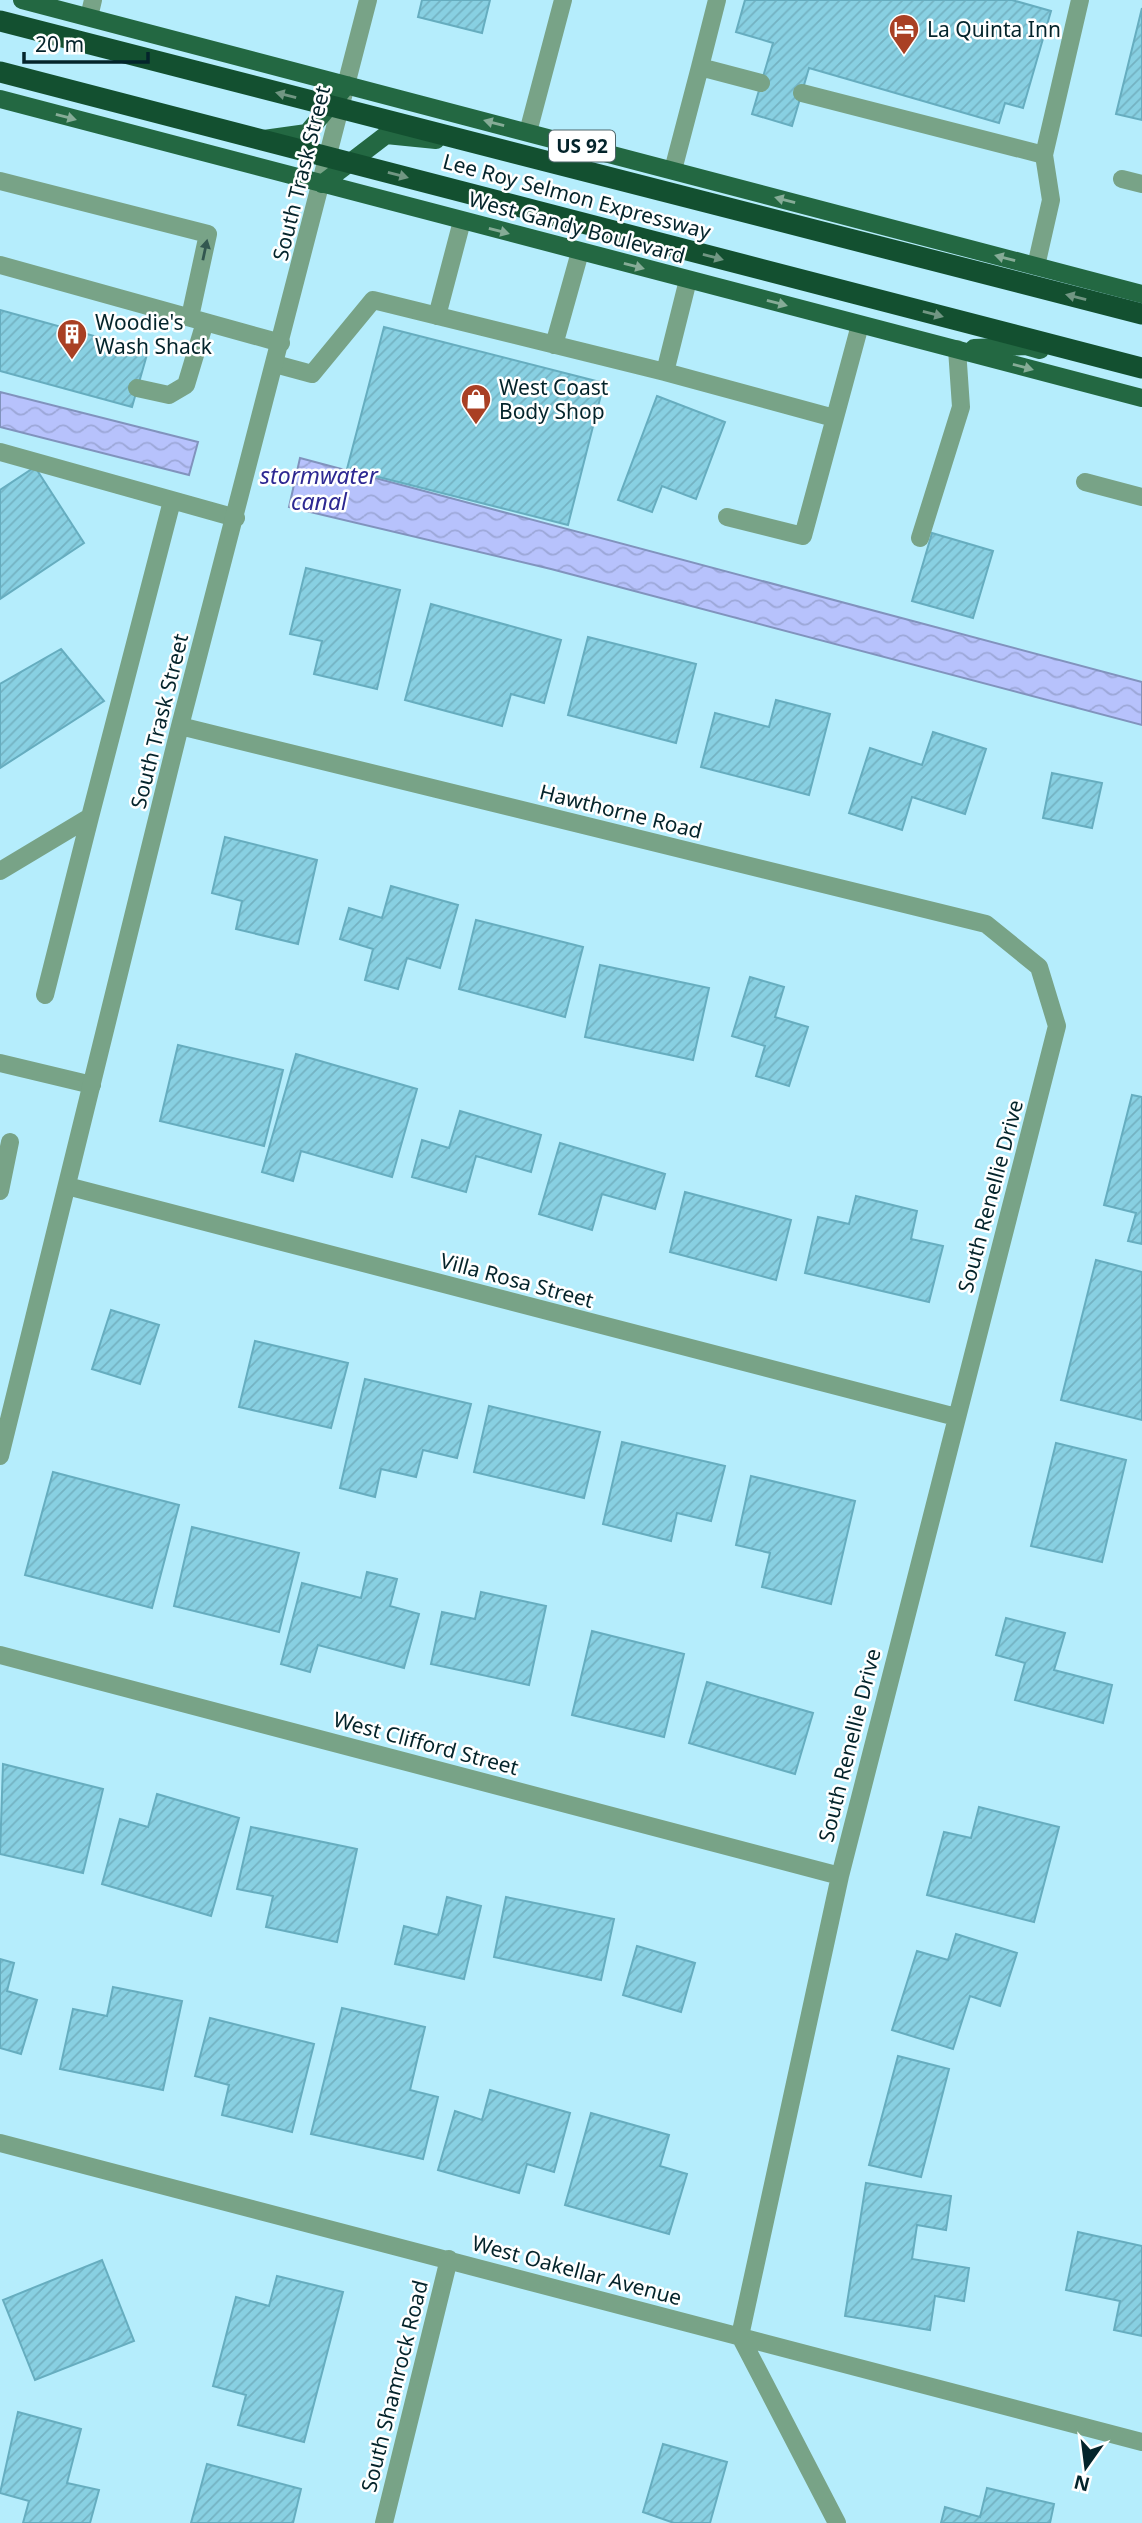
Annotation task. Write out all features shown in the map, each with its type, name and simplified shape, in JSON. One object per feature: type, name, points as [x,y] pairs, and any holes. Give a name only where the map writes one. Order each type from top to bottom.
[{"type":"highway","name":"Lee Roy Selmon Expressway","points":[[0,22],[1142,314]]},
{"type":"highway","name":"Lee Roy Selmon Expressway","points":[[0,75],[1142,368]]},
{"type":"main road","name":"US 92","points":[[22,0],[91,9],[347,85],[1142,294]]},
{"type":"main road","points":[[0,75],[243,142],[307,134],[347,85]]},
{"type":"main road","name":"West Gandy Boulevard","points":[[0,99],[1142,398]]},
{"type":"main road","points":[[322,184],[386,135],[458,142],[845,246],[936,240]]},
{"type":"main road","points":[[957,349],[1026,346],[1142,376]]},
{"type":"street","name":"South Trask Street","points":[[0,1456],[180,726],[368,0]]},
{"type":"street","points":[[528,132],[563,0]]},
{"type":"street","points":[[673,170],[717,0]]},
{"type":"street","points":[[1036,266],[1051,200],[1044,155],[1080,0]]},
{"type":"street","points":[[700,66],[761,83]]},
{"type":"street","points":[[802,93],[1044,155]]},
{"type":"street","points":[[1122,179],[1142,184]]},
{"type":"street","points":[[0,181],[208,234],[186,385],[169,395],[137,388]]},
{"type":"street","points":[[437,316],[462,221]]},
{"type":"street","points":[[554,345],[580,252]]},
{"type":"street","points":[[0,265],[281,343]]},
{"type":"street","points":[[665,372],[688,280]]},
{"type":"street","points":[[275,365],[312,374],[373,300],[665,372],[834,418]]},
{"type":"street","points":[[727,517],[803,536],[860,325]]},
{"type":"street","points":[[920,538],[961,407],[957,349]]},
{"type":"street","points":[[0,452],[172,501],[238,510]]},
{"type":"street","points":[[1085,482],[1142,497]]},
{"type":"street","points":[[46,995],[172,501]]},
{"type":"street","name":"Hawthorne Road","points":[[180,726],[986,925],[1039,967]]},
{"type":"street","points":[[0,871],[90,817]]},
{"type":"street","name":"South Renellie Drive","points":[[740,2336],[840,1876],[1057,1026],[1039,967]]},
{"type":"street","points":[[0,1063],[92,1085]]},
{"type":"street","points":[[0,1191],[10,1142]]},
{"type":"street","name":"Villa Rosa Street","points":[[68,1186],[956,1417]]},
{"type":"street","name":"West Clifford Street","points":[[0,1655],[840,1876]]},
{"type":"street","name":"West Oakellar Avenue","points":[[0,2143],[1142,2442]]},
{"type":"street","name":"South Shamrock Road","points":[[384,2523],[449,2259]]},
{"type":"street","points":[[740,2336],[837,2523]]},
{"type":"water","points":[[0,392],[198,442],[189,475],[0,427]]},
{"type":"water","name":"stormwater canal","points":[[300,458],[1142,682],[1142,725],[551,569],[289,507]]},
{"type":"building","points":[[422,0],[490,0],[482,33],[418,17]]},
{"type":"building","name":"La Quinta Inn","points":[[745,0],[1012,0],[1051,11],[1023,108],[1005,103],[999,123],[809,68],[792,126],[752,114],[773,43],[736,32]]},
{"type":"building","points":[[1142,8],[1142,120],[1116,114]]},
{"type":"building","name":"Woodie's Wash Shack","points":[[0,310],[148,351],[132,407],[0,371]]},
{"type":"building","name":"West Coast Body Shop","points":[[384,327],[604,383],[568,525],[347,469]]},
{"type":"building","points":[[657,396],[725,422],[696,499],[662,486],[652,512],[618,500]]},
{"type":"building","points":[[35,467],[84,543],[0,599],[0,490]]},
{"type":"building","points":[[932,533],[993,551],[973,618],[912,601]]},
{"type":"building","points":[[306,568],[400,590],[377,689],[314,674],[322,641],[290,634]]},
{"type":"building","points":[[431,604],[561,640],[544,703],[511,694],[502,726],[405,700]]},
{"type":"building","points":[[588,637],[696,664],[676,743],[568,715]]},
{"type":"building","points":[[61,649],[104,701],[0,768],[0,684]]},
{"type":"building","points":[[776,700],[830,714],[809,795],[701,767],[715,713],[769,727]]},
{"type":"building","points":[[933,732],[986,749],[965,814],[912,797],[902,830],[849,813],[870,748],[922,765]]},
{"type":"building","points":[[1052,773],[1102,783],[1092,828],[1043,818]]},
{"type":"building","points":[[225,837],[317,860],[298,944],[236,929],[242,901],[212,893]]},
{"type":"building","points":[[391,886],[458,905],[440,968],[407,958],[398,989],[365,980],[373,949],[340,939],[349,908],[382,918]]},
{"type":"building","points":[[476,920],[583,947],[565,1017],[459,989]]},
{"type":"building","points":[[600,965],[709,988],[693,1060],[585,1037]]},
{"type":"building","points":[[750,977],[784,987],[775,1017],[808,1027],[789,1086],[756,1076],[765,1046],[732,1036]]},
{"type":"building","points":[[178,1045],[283,1070],[264,1146],[160,1121]]},
{"type":"building","points":[[296,1054],[417,1089],[392,1177],[301,1151],[293,1181],[262,1172]]},
{"type":"building","points":[[1132,1095],[1142,1097],[1142,1244],[1128,1241],[1136,1213],[1104,1205]]},
{"type":"building","points":[[460,1111],[541,1135],[531,1172],[476,1156],[466,1192],[412,1177],[422,1140],[449,1148]]},
{"type":"building","points":[[560,1143],[665,1174],[655,1209],[602,1194],[592,1230],[539,1214]]},
{"type":"building","points":[[685,1192],[791,1220],[776,1280],[670,1252]]},
{"type":"building","points":[[856,1196],[917,1211],[911,1239],[943,1246],[929,1302],[805,1273],[818,1217],[849,1224]]},
{"type":"building","points":[[1096,1260],[1142,1272],[1142,1420],[1061,1400]]},
{"type":"building","points":[[111,1310],[159,1325],[140,1384],[92,1369]]},
{"type":"building","points":[[255,1341],[348,1363],[331,1428],[239,1407]]},
{"type":"building","points":[[365,1379],[471,1404],[457,1458],[423,1450],[416,1477],[381,1469],[375,1497],[340,1488]]},
{"type":"building","points":[[489,1406],[600,1432],[584,1498],[474,1472]]},
{"type":"building","points":[[622,1442],[725,1466],[711,1521],[677,1513],[671,1541],[603,1524]]},
{"type":"building","points":[[1056,1443],[1126,1460],[1102,1562],[1031,1546]]},
{"type":"building","points":[[53,1472],[179,1505],[152,1608],[25,1575]]},
{"type":"building","points":[[751,1476],[855,1501],[831,1604],[762,1587],[770,1553],[736,1545]]},
{"type":"building","points":[[192,1527],[299,1553],[279,1632],[174,1606]]},
{"type":"building","points":[[367,1572],[397,1579],[390,1606],[419,1614],[404,1668],[318,1645],[310,1672],[281,1664],[302,1583],[361,1598]]},
{"type":"building","points":[[481,1592],[546,1606],[529,1685],[431,1664],[442,1612],[475,1619]]},
{"type":"building","points":[[1006,1618],[1065,1633],[1054,1670],[1112,1685],[1103,1723],[1015,1700],[1025,1663],[996,1655]]},
{"type":"building","points":[[592,1631],[684,1654],[664,1737],[572,1715]]},
{"type":"building","points":[[707,1682],[813,1713],[795,1774],[689,1743]]},
{"type":"building","points":[[3,1764],[103,1789],[83,1873],[0,1854]]},
{"type":"building","points":[[157,1794],[239,1818],[211,1916],[102,1884],[120,1819],[148,1827]]},
{"type":"building","points":[[979,1807],[1059,1827],[1034,1922],[927,1895],[944,1832],[971,1838]]},
{"type":"building","points":[[251,1827],[357,1849],[337,1942],[266,1927],[273,1896],[237,1889]]},
{"type":"building","points":[[447,1897],[481,1906],[464,1979],[395,1964],[404,1926],[438,1935]]},
{"type":"building","points":[[506,1897],[614,1919],[601,1980],[494,1957]]},
{"type":"building","points":[[956,1934],[1017,1953],[1000,2006],[970,1996],[953,2049],[892,2030],[917,1951],[948,1960]]},
{"type":"building","points":[[637,1946],[695,1963],[681,2012],[623,1995]]},
{"type":"building","points":[[0,1959],[14,1963],[7,1991],[37,2000],[21,2054],[0,2048]]},
{"type":"building","points":[[113,1987],[182,2001],[163,2090],[60,2069],[73,2009],[107,2016]]},
{"type":"building","points":[[342,2008],[425,2027],[410,2090],[438,2097],[423,2159],[311,2134]]},
{"type":"building","points":[[210,2018],[314,2044],[292,2132],[222,2115],[229,2085],[195,2076]]},
{"type":"building","points":[[898,2056],[949,2069],[921,2177],[869,2165]]},
{"type":"building","points":[[490,2090],[570,2113],[554,2172],[527,2164],[519,2193],[438,2170],[455,2111],[482,2120]]},
{"type":"building","points":[[591,2113],[669,2135],[660,2166],[687,2174],[669,2234],[565,2205]]},
{"type":"building","points":[[866,2183],[951,2196],[946,2230],[917,2225],[912,2259],[969,2268],[964,2301],[935,2296],[930,2330],[845,2316]]},
{"type":"building","points":[[1078,2232],[1142,2246],[1142,2336],[1114,2330],[1120,2301],[1066,2290]]},
{"type":"building","points":[[102,2260],[134,2341],[35,2380],[3,2300]]},
{"type":"building","points":[[277,2276],[343,2292],[304,2442],[238,2425],[246,2395],[213,2386],[236,2297],[269,2306]]},
{"type":"building","points":[[18,2412],[81,2429],[67,2483],[99,2490],[90,2523],[23,2523],[29,2501],[0,2493]]},
{"type":"building","points":[[663,2444],[727,2462],[710,2523],[674,2523],[643,2512]]},
{"type":"building","points":[[207,2464],[301,2489],[293,2523],[191,2523]]},
{"type":"building","points":[[987,2488],[1054,2504],[1050,2523],[941,2523],[945,2507],[980,2517]]},
{"type":"place","name":"La Quinta Inn","points":[[904,56]]},
{"type":"place","name":"Woodie's Wash Shack","points":[[72,361]]},
{"type":"place","name":"West Coast Body Shop","points":[[476,426]]}]
